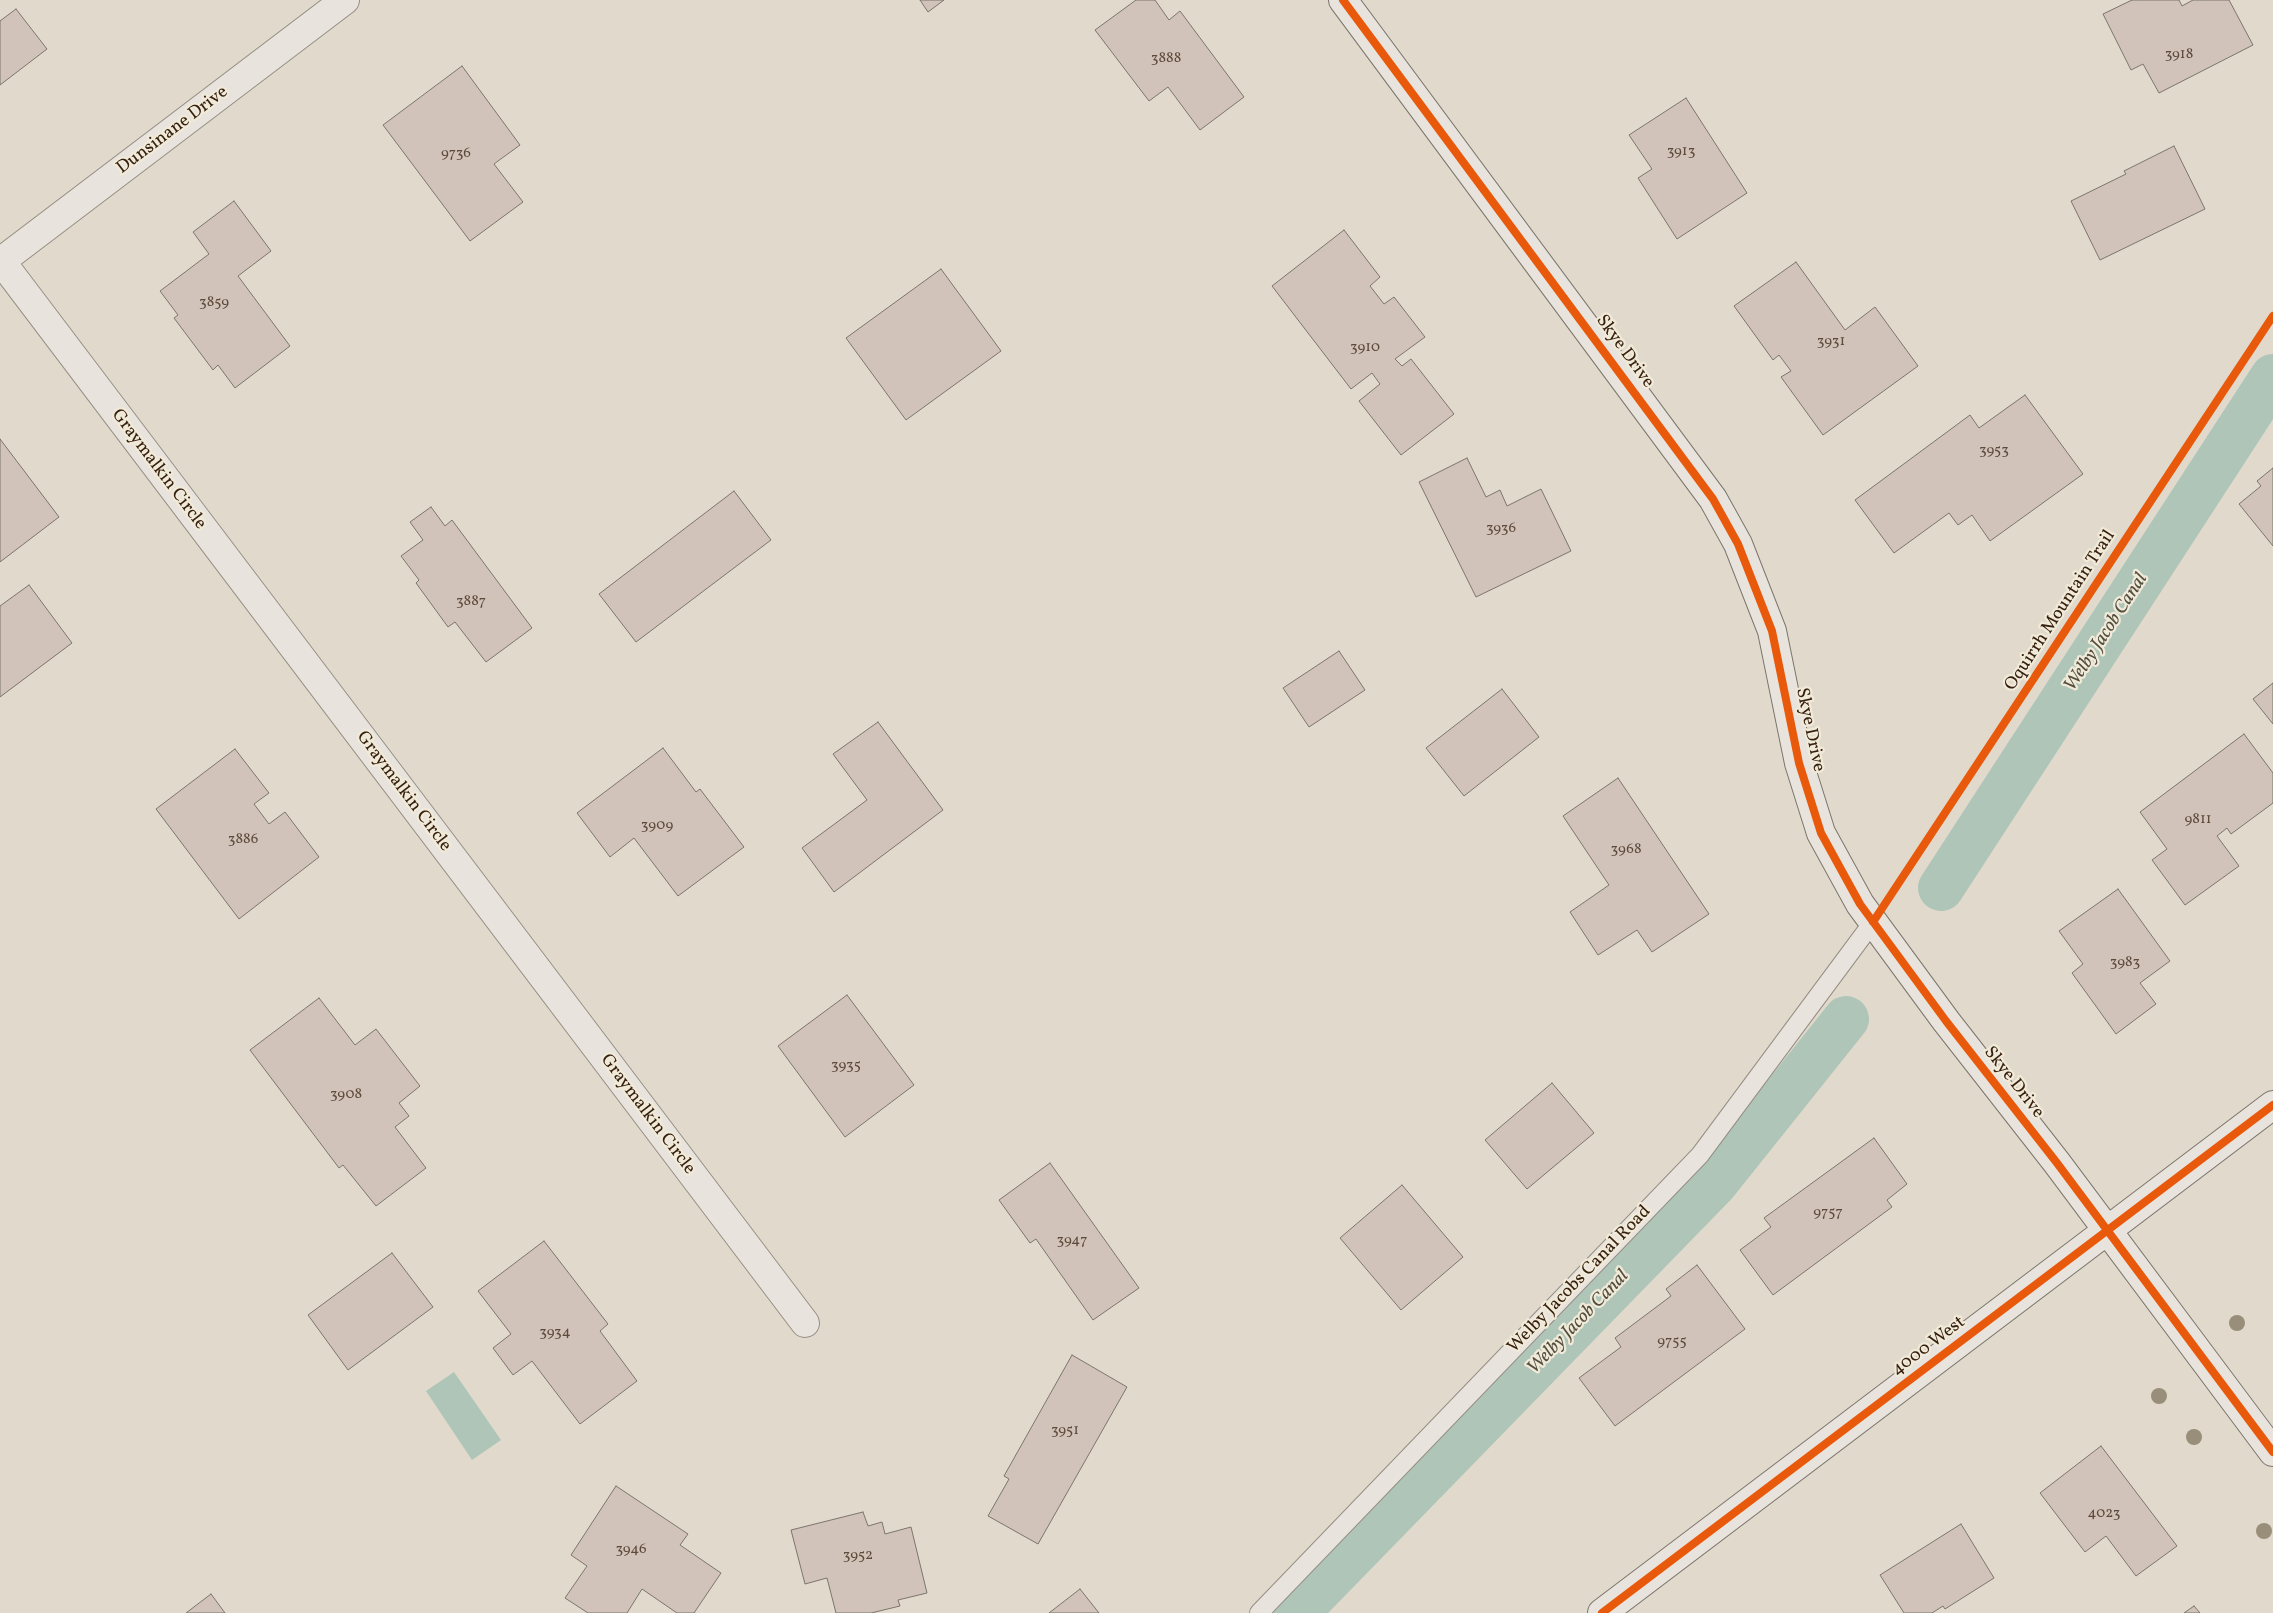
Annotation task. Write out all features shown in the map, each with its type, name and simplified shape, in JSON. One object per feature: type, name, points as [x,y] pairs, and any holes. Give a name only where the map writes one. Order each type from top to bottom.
[{"type":"main road","name":"Dunsinane Drive","points":[[0,262],[345,0]]},
{"type":"main road","name":"Skye Drive","points":[[1343,0],[1691,467],[1717,507],[1738,544],[1772,630],[1799,763],[1821,833],[1847,882],[1873,922],[1946,1021],[2108,1231],[2273,1452]]},
{"type":"main road","name":"Graymalkin Circle","points":[[0,262],[804,1323]]},
{"type":"main road","name":"4000 West","points":[[1602,1613],[2273,1105]]},
{"type":"lane","name":"Welby Jacobs Canal Road","points":[[1259,1613],[1700,1155],[1873,922]]},
{"type":"shaded area","points":[[454,1372],[501,1440],[472,1460],[426,1391]]},
{"type":"building","points":[[920,0],[944,0],[928,12]]},
{"type":"building","points":[[1136,0],[1155,0],[1169,20],[1180,11],[1244,97],[1200,130],[1168,87],[1149,101],[1095,30]]},
{"type":"building","points":[[2132,0],[2179,0],[2182,6],[2193,0],[2229,0],[2253,45],[2159,93],[2143,64],[2131,70],[2103,14]]},
{"type":"building","points":[[16,9],[47,49],[0,85],[0,21]]},
{"type":"building","points":[[462,66],[520,145],[494,164],[523,202],[470,241],[383,125]]},
{"type":"building","points":[[1686,98],[1747,193],[1677,239],[1638,178],[1652,169],[1629,135]]},
{"type":"building","points":[[2174,146],[2205,209],[2100,260],[2071,201],[2126,174],[2124,171]]},
{"type":"building","points":[[234,201],[271,251],[238,276],[290,346],[235,388],[218,365],[213,370],[174,318],[178,315],[160,291],[209,254],[193,232]]},
{"type":"building","points":[[1344,230],[1380,277],[1370,286],[1384,304],[1394,297],[1425,337],[1395,359],[1402,366],[1411,359],[1454,414],[1401,455],[1359,401],[1380,384],[1372,373],[1351,389],[1272,286]]},
{"type":"building","points":[[1796,262],[1845,330],[1875,307],[1918,366],[1823,435],[1781,377],[1791,371],[1779,355],[1773,360],[1734,306]]},
{"type":"building","points":[[941,269],[1001,351],[906,420],[846,338]]},
{"type":"building","points":[[2025,395],[2083,474],[1990,541],[1972,515],[1958,525],[1949,513],[1894,553],[1855,500],[1970,415],[1979,428]]},
{"type":"building","points":[[0,439],[59,517],[0,562]]},
{"type":"building","points":[[1467,458],[1486,497],[1500,490],[1507,506],[1541,489],[1571,551],[1476,597],[1419,482]]},
{"type":"building","points":[[2273,468],[2273,546],[2239,504],[2261,486],[2257,481]]},
{"type":"building","points":[[734,491],[771,540],[636,642],[599,594]]},
{"type":"building","points":[[431,507],[445,526],[452,520],[532,628],[486,662],[455,622],[448,627],[416,583],[419,580],[401,556],[423,540],[410,522]]},
{"type":"building","points":[[29,585],[72,643],[0,697],[0,606]]},
{"type":"building","points":[[1339,651],[1365,690],[1309,727],[1283,688]]},
{"type":"building","points":[[2273,683],[2273,724],[2253,699]]},
{"type":"building","points":[[1502,689],[1539,737],[1464,796],[1426,748]]},
{"type":"building","points":[[878,722],[943,810],[834,892],[802,848],[867,800],[833,754]]},
{"type":"building","points":[[2244,734],[2273,773],[2273,803],[2231,834],[2227,828],[2217,836],[2239,866],[2185,905],[2152,860],[2167,849],[2140,812]]},
{"type":"building","points":[[663,748],[696,792],[700,789],[744,847],[678,896],[634,838],[610,857],[577,813]]},
{"type":"building","points":[[235,749],[269,793],[254,804],[269,824],[285,812],[319,857],[239,919],[156,809]]},
{"type":"building","points":[[1618,778],[1709,914],[1652,952],[1637,930],[1598,955],[1570,912],[1609,885],[1563,816]]},
{"type":"building","points":[[2118,889],[2170,961],[2140,983],[2156,1004],[2116,1034],[2072,973],[2083,964],[2059,931]]},
{"type":"building","points":[[847,995],[914,1085],[845,1137],[778,1046]]},
{"type":"building","points":[[319,998],[355,1045],[376,1029],[420,1086],[399,1103],[409,1116],[395,1127],[426,1168],[376,1206],[343,1165],[339,1168],[250,1050]]},
{"type":"building","points":[[1552,1083],[1594,1133],[1527,1189],[1485,1140]]},
{"type":"building","points":[[1874,1138],[1907,1184],[1887,1200],[1892,1207],[1773,1295],[1740,1250],[1771,1227],[1764,1218]]},
{"type":"building","points":[[1050,1163],[1139,1288],[1093,1320],[1036,1239],[1030,1243],[999,1200]]},
{"type":"building","points":[[1402,1185],[1463,1257],[1401,1310],[1340,1238]]},
{"type":"building","points":[[544,1241],[608,1324],[600,1331],[637,1381],[580,1424],[532,1361],[513,1375],[493,1348],[511,1334],[478,1291]]},
{"type":"building","points":[[392,1253],[433,1307],[348,1370],[308,1315]]},
{"type":"building","points":[[1697,1265],[1745,1329],[1615,1426],[1579,1378],[1621,1347],[1615,1338],[1671,1296],[1666,1289]]},
{"type":"building","points":[[1072,1355],[1127,1387],[1038,1544],[988,1516],[1009,1479],[1004,1476]]},
{"type":"building","points":[[2101,1446],[2177,1546],[2136,1576],[2106,1536],[2085,1552],[2040,1493]]},
{"type":"building","points":[[616,1486],[688,1534],[680,1545],[721,1573],[694,1613],[677,1613],[642,1589],[627,1613],[588,1613],[565,1598],[587,1566],[571,1555]]},
{"type":"building","points":[[863,1512],[868,1526],[882,1522],[885,1534],[911,1527],[927,1593],[898,1600],[900,1606],[871,1613],[836,1613],[827,1578],[805,1584],[791,1530]]},
{"type":"building","points":[[1961,1524],[1994,1578],[1945,1609],[1943,1606],[1932,1613],[1904,1613],[1880,1575]]},
{"type":"building","points":[[1080,1589],[1099,1613],[1049,1613]]},
{"type":"building","points":[[211,1594],[225,1613],[186,1613]]},
{"type":"building","points":[[2194,1606],[2200,1613],[2184,1613]]},
{"type":"waterway","name":"Welby Jacob Canal","points":[[1941,888],[2273,377]]},
{"type":"waterway","name":"Welby Jacob Canal","points":[[1296,1613],[1715,1183],[1846,1019]]},
{"type":"cycle path","points":[[1343,0],[1713,499],[1738,544],[1772,631],[1799,763],[1821,833],[1860,904],[1946,1021],[2057,1163],[2273,1452]]},
{"type":"cycle path","name":"Oquirrh Mountain Trail","points":[[1873,922],[2273,316]]},
{"type":"cycle path","points":[[1602,1613],[2273,1105]]}]
